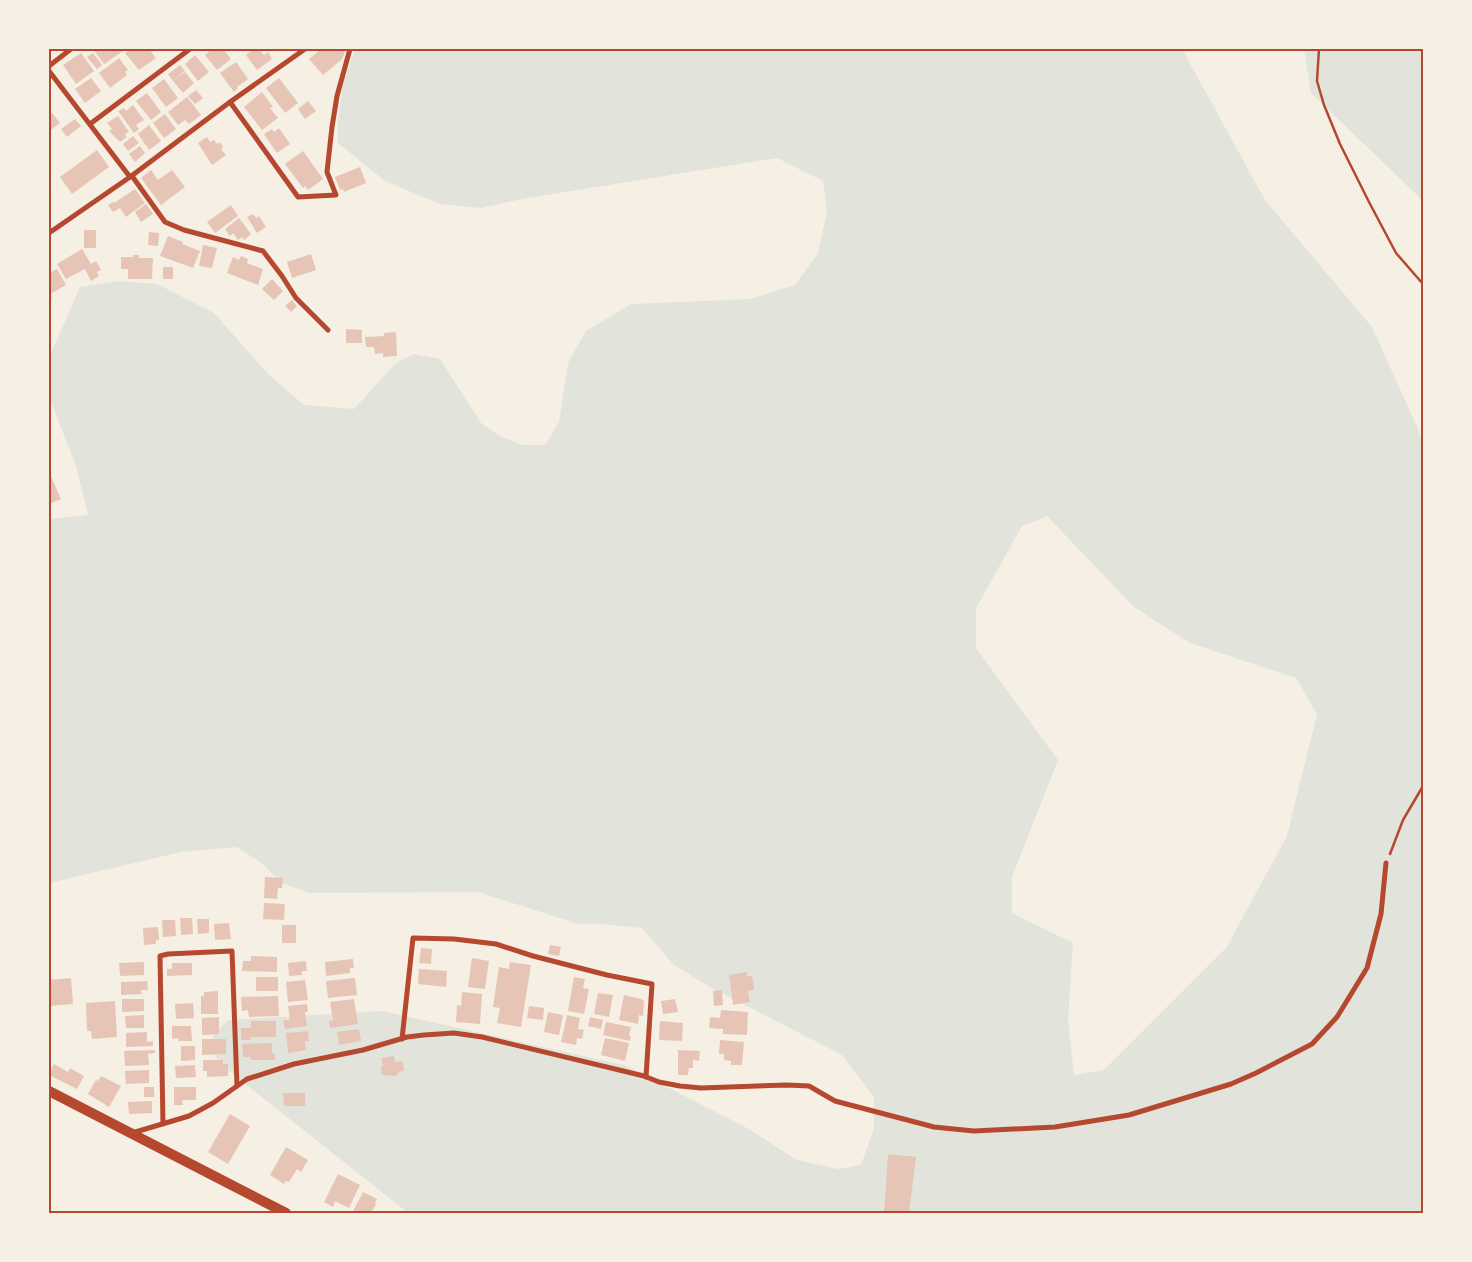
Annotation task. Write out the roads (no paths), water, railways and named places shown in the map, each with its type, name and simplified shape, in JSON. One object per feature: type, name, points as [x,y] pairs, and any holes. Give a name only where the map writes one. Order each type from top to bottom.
[{"type":"main road","points":[[49,1091],[286,1213]]},
{"type":"street","points":[[49,66],[71,49]]},
{"type":"street","points":[[90,124],[190,49]]},
{"type":"street","points":[[49,233],[306,49]]},
{"type":"street","points":[[230,102],[298,197],[336,195],[327,172],[337,96],[350,49]]},
{"type":"street","points":[[49,71],[165,222],[184,230],[263,251],[296,298],[328,330]]},
{"type":"street","points":[[132,1133],[189,1116],[213,1104],[247,1079],[294,1064],[363,1050],[402,1038],[454,1033],[482,1037],[680,1086],[701,1088],[809,1086],[835,1101],[934,1127],[974,1131],[1056,1127],[1129,1115],[1230,1084],[1256,1073],[1312,1044],[1337,1017],[1367,968],[1381,914],[1386,863]]},
{"type":"street","points":[[402,1038],[413,938],[454,939],[496,944],[533,956],[607,975],[652,984],[646,1077]]},
{"type":"street","points":[[163,1124],[160,956],[232,951],[237,1086]]}]
